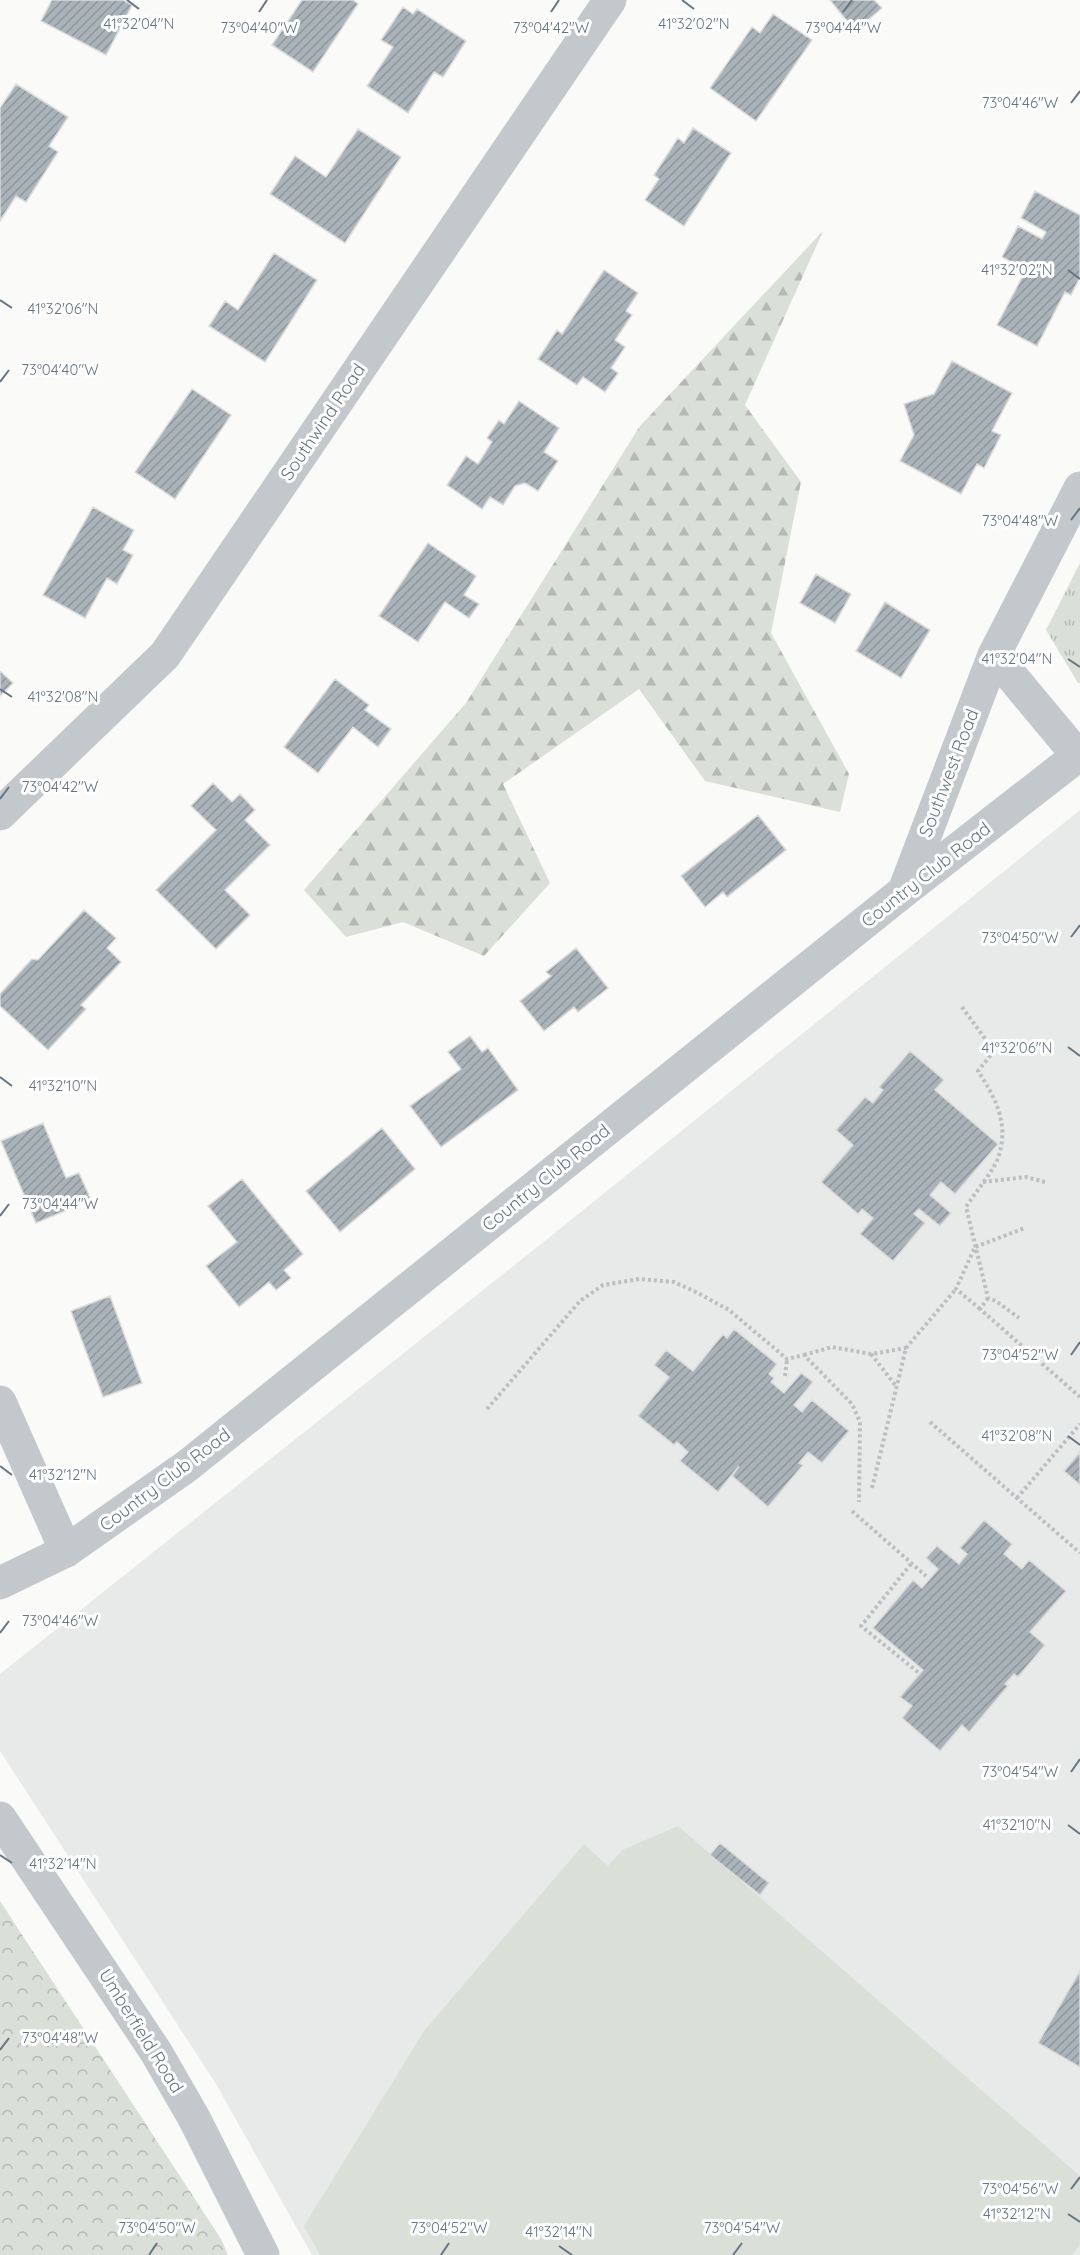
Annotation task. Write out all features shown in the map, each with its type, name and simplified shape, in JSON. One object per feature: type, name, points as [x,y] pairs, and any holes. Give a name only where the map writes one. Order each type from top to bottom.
[{"type":"street","name":"Southwind Road","points":[[0,814],[165,655],[610,0]]},
{"type":"street","name":"Southwest Road","points":[[904,891],[994,655],[1080,488]]},
{"type":"street","points":[[994,655],[1079,755]]},
{"type":"street","name":"Country Club Road","points":[[0,1583],[66,1551],[187,1466],[904,891],[1079,755]]},
{"type":"street","points":[[0,1402],[66,1551]]},
{"type":"street","name":"Umberfield Road","points":[[0,1818],[156,2052],[194,2118],[263,2255]]},
{"type":"path","points":[[962,1006],[994,1051],[978,1071],[993,1094],[1003,1122],[999,1156],[966,1207],[988,1298]]},
{"type":"path","points":[[982,1182],[1026,1177],[1045,1182]]},
{"type":"path","points":[[872,1488],[906,1348],[956,1289],[975,1247],[1025,1228]]},
{"type":"path","points":[[487,1409],[580,1301],[603,1285],[639,1279],[674,1282],[694,1291],[729,1310],[787,1359]]},
{"type":"path","points":[[956,1289],[1080,1396]]},
{"type":"path","points":[[980,1309],[988,1298]]},
{"type":"path","points":[[988,1298],[996,1301],[1019,1318]]},
{"type":"path","points":[[787,1359],[832,1347],[871,1354],[906,1348]]},
{"type":"path","points":[[871,1354],[896,1387]]},
{"type":"path","points":[[804,1356],[852,1404],[860,1422],[859,1502]]},
{"type":"path","points":[[785,1376],[787,1359]]},
{"type":"path","points":[[930,1422],[1080,1553]]},
{"type":"path","points":[[1017,1498],[1080,1424]]},
{"type":"path","points":[[852,1510],[926,1576]]},
{"type":"path","points":[[911,1563],[861,1626],[919,1673]]},
{"type":"shaded area","points":[[1080,810],[1080,2255],[312,2255],[216,2084],[0,1751],[0,1674],[546,1240]]},
{"type":"green space","points":[[823,231],[745,405],[801,482],[771,633],[849,774],[840,812],[705,781],[639,689],[503,784],[550,883],[484,956],[403,922],[346,937],[304,890],[466,703],[640,426]]},
{"type":"green space","points":[[1080,563],[1080,683],[1078,683],[1046,630]]},
{"type":"green space","points":[[678,1826],[1080,2176],[1080,2244],[1072,2255],[320,2255],[304,2226],[424,2031],[584,1844],[608,1866],[622,1850]]},
{"type":"green space","points":[[0,1901],[221,2239],[228,2255],[0,2255]]},
{"type":"building","points":[[52,0],[123,0],[132,5],[106,55],[41,21]]},
{"type":"building","points":[[302,0],[353,0],[358,4],[313,72],[272,45]]},
{"type":"building","points":[[830,0],[874,0],[882,8],[855,31]]},
{"type":"building","points":[[403,7],[413,14],[417,9],[466,41],[443,77],[434,72],[408,113],[367,86],[393,47],[381,40]]},
{"type":"building","points":[[773,14],[812,40],[756,121],[710,88],[752,27],[760,33]]},
{"type":"building","points":[[16,84],[68,117],[49,146],[58,152],[26,202],[16,196],[0,221],[0,108]]},
{"type":"building","points":[[693,128],[731,153],[684,226],[645,200],[659,179],[654,175],[678,138],[684,143]]},
{"type":"building","points":[[358,129],[401,157],[345,243],[270,194],[295,156],[326,177]]},
{"type":"building","points":[[1035,191],[1080,215],[1080,277],[1071,295],[1065,292],[1037,346],[997,325],[1026,270],[1002,257],[1018,226],[1042,239],[1046,232],[1021,218]]},
{"type":"building","points":[[274,253],[317,280],[265,362],[209,326],[225,301],[238,310]]},
{"type":"building","points":[[604,270],[638,293],[626,311],[632,315],[615,340],[625,347],[611,368],[618,373],[605,392],[583,377],[577,385],[538,359],[557,330],[562,334]]},
{"type":"building","points":[[952,361],[1012,393],[992,431],[1001,435],[984,468],[977,464],[961,494],[900,461],[914,435],[904,404],[934,394]]},
{"type":"building","points":[[192,389],[231,415],[175,499],[135,472]]},
{"type":"building","points":[[519,401],[559,428],[544,452],[558,461],[538,491],[525,483],[515,486],[503,505],[490,497],[482,509],[447,485],[466,456],[478,464],[492,442],[487,438],[499,420],[504,424]]},
{"type":"building","points":[[93,507],[134,530],[123,550],[133,555],[117,584],[107,578],[85,618],[43,595]]},
{"type":"building","points":[[428,543],[476,576],[464,595],[479,604],[469,618],[445,602],[418,642],[379,616]]},
{"type":"building","points":[[816,574],[851,594],[835,623],[800,603]]},
{"type":"building","points":[[885,602],[930,630],[901,678],[856,651]]},
{"type":"building","points":[[0,671],[13,683],[0,696]]},
{"type":"building","points":[[335,679],[369,705],[365,710],[391,729],[378,747],[353,727],[318,773],[284,747]]},
{"type":"building","points":[[213,783],[232,802],[240,794],[255,810],[245,820],[270,845],[225,890],[250,915],[216,949],[156,890],[216,830],[191,806]]},
{"type":"building","points":[[758,815],[786,850],[727,897],[723,892],[705,907],[681,876]]},
{"type":"building","points":[[84,910],[116,938],[107,948],[121,962],[81,1005],[86,1009],[48,1050],[0,1006],[0,994],[32,959],[38,960]]},
{"type":"building","points":[[576,948],[608,988],[578,1012],[574,1007],[544,1031],[520,1001],[551,976],[546,972]]},
{"type":"building","points":[[470,1036],[482,1052],[488,1048],[518,1090],[441,1147],[410,1106],[461,1069],[448,1052]]},
{"type":"building","points":[[910,1051],[944,1080],[935,1090],[998,1144],[955,1194],[941,1182],[930,1195],[951,1213],[940,1226],[919,1209],[914,1214],[925,1223],[893,1261],[860,1234],[873,1218],[862,1209],[858,1214],[821,1182],[853,1145],[836,1130],[865,1097],[873,1103],[883,1090],[879,1087]]},
{"type":"building","points":[[43,1123],[66,1178],[79,1173],[91,1200],[36,1223],[1,1141]]},
{"type":"building","points":[[382,1128],[415,1169],[340,1232],[306,1191]]},
{"type":"building","points":[[242,1179],[303,1254],[284,1270],[291,1278],[276,1290],[269,1282],[239,1307],[206,1266],[237,1242],[208,1206]]},
{"type":"building","points":[[110,1296],[142,1383],[103,1397],[71,1311]]},
{"type":"building","points":[[734,1329],[777,1364],[769,1374],[774,1378],[771,1382],[784,1393],[801,1373],[813,1382],[794,1405],[802,1412],[812,1400],[849,1431],[822,1463],[808,1452],[799,1463],[803,1465],[768,1507],[732,1476],[739,1466],[718,1492],[680,1461],[688,1452],[677,1442],[674,1445],[638,1416],[669,1377],[654,1365],[666,1350],[693,1371],[723,1334],[727,1338]]},
{"type":"building","points":[[1080,1452],[1080,1485],[1064,1471]]},
{"type":"building","points":[[984,1520],[1012,1544],[1004,1554],[1022,1569],[1029,1560],[1066,1591],[1030,1632],[1045,1645],[1018,1677],[1014,1674],[1005,1684],[1008,1686],[969,1732],[962,1725],[940,1751],[902,1718],[912,1706],[900,1697],[923,1670],[873,1628],[913,1580],[922,1588],[938,1569],[926,1558],[937,1546],[959,1564],[967,1554],[960,1548]]},
{"type":"building","points":[[720,1843],[769,1883],[760,1895],[710,1855]]},
{"type":"building","points":[[1080,1971],[1080,2067],[1038,2043]]}]
